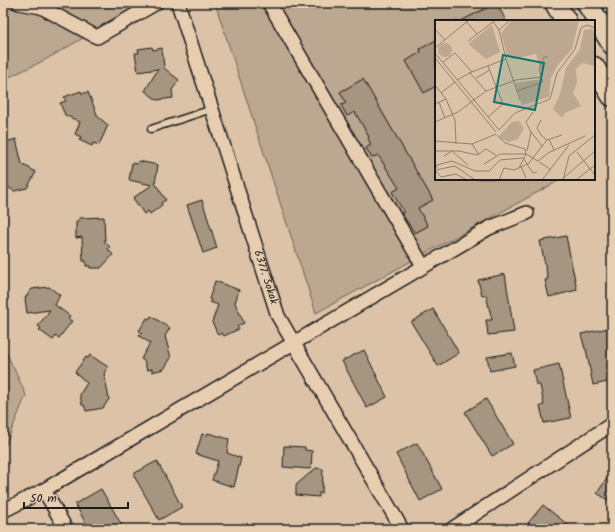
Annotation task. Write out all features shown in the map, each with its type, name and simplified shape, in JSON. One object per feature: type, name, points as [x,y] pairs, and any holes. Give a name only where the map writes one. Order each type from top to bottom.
[{"type":"main road","points":[[555,3],[565,20]]},
{"type":"main road","points":[[587,3],[612,44]]},
{"type":"main road","points":[[595,68],[612,96]]},
{"type":"street","points":[[19,3],[41,7],[97,37],[156,3]]},
{"type":"street","name":"6377. Sokak","points":[[178,3],[278,316],[402,529]]},
{"type":"street","points":[[269,3],[423,266]]},
{"type":"street","points":[[3,511],[44,490],[489,228],[527,213]]},
{"type":"street","points":[[452,529],[612,424]]},
{"type":"street","points":[[44,490],[66,529]]},
{"type":"lane","points":[[151,129],[212,109]]},
{"type":"shaded area","points":[[3,3],[144,3],[43,61],[3,80]]},
{"type":"shaded area","points":[[215,3],[494,3],[503,20],[435,20],[435,180],[560,180],[316,313]]},
{"type":"shaded area","points":[[3,345],[26,395],[3,451]]},
{"type":"building","points":[[496,3],[506,20],[463,20]]},
{"type":"building","points":[[435,41],[435,87],[424,93],[406,61],[421,52],[420,49]]},
{"type":"building","points":[[152,47],[153,50],[162,48],[164,68],[179,80],[172,90],[173,98],[157,100],[145,91],[158,69],[138,72],[135,53],[139,53],[138,49]]},
{"type":"building","points":[[363,79],[433,200],[418,208],[428,226],[415,233],[401,213],[404,212],[392,192],[399,188],[378,155],[372,158],[366,148],[371,145],[368,138],[369,137],[355,112],[347,116],[341,105],[346,103],[340,92]]},
{"type":"building","points":[[81,91],[82,94],[88,92],[98,117],[108,125],[99,145],[93,143],[92,146],[79,140],[81,137],[75,134],[80,122],[65,115],[60,103],[66,101],[64,97]]},
{"type":"building","points":[[16,139],[22,164],[36,172],[27,188],[14,191],[3,184],[3,178],[8,169],[3,166],[3,143]]},
{"type":"building","points":[[138,161],[158,165],[155,183],[166,200],[150,214],[148,211],[144,214],[133,198],[152,185],[129,180],[132,163],[137,164]]},
{"type":"building","points":[[202,200],[217,248],[203,253],[187,205]]},
{"type":"building","points":[[104,217],[105,242],[110,247],[108,249],[113,255],[101,268],[90,268],[90,266],[86,266],[86,261],[83,261],[82,237],[76,238],[76,221],[79,221],[79,218]]},
{"type":"building","points":[[566,236],[577,290],[549,297],[545,280],[548,279],[540,241]]},
{"type":"building","points":[[505,274],[514,332],[488,335],[486,320],[492,320],[486,295],[482,296],[478,280]]},
{"type":"building","points":[[215,281],[239,290],[235,303],[244,323],[237,326],[239,329],[224,336],[222,333],[218,335],[212,322],[218,305],[210,302],[211,300],[209,299]]},
{"type":"building","points":[[49,287],[60,295],[55,305],[70,316],[68,319],[72,321],[59,338],[56,336],[53,340],[39,330],[41,328],[38,326],[50,310],[27,313],[25,298],[32,289]]},
{"type":"building","points":[[433,309],[459,353],[438,366],[411,322]]},
{"type":"building","points":[[151,316],[170,328],[165,336],[171,358],[164,369],[152,372],[152,369],[147,370],[144,361],[141,359],[150,343],[139,336],[142,333],[139,331],[147,318],[149,319]]},
{"type":"building","points":[[608,328],[612,345],[612,381],[593,385],[586,349],[581,334]]},
{"type":"building","points":[[364,350],[387,397],[367,408],[342,361]]},
{"type":"building","points":[[512,353],[515,366],[490,371],[487,357]]},
{"type":"building","points":[[90,355],[108,367],[104,373],[109,399],[103,408],[86,411],[84,405],[82,405],[80,394],[87,383],[75,372],[86,357],[88,358]]},
{"type":"building","points":[[559,364],[571,418],[544,423],[540,406],[544,405],[540,385],[536,385],[533,370]]},
{"type":"building","points":[[486,399],[513,444],[492,456],[465,412]]},
{"type":"building","points":[[208,433],[229,439],[227,453],[241,458],[234,487],[212,480],[218,461],[196,454],[202,434],[207,435]]},
{"type":"building","points":[[417,443],[442,489],[420,501],[396,454]]},
{"type":"building","points":[[284,446],[305,447],[305,450],[312,451],[311,469],[283,467]]},
{"type":"building","points":[[157,461],[182,507],[159,520],[133,474]]},
{"type":"building","points":[[316,468],[323,469],[322,493],[319,493],[319,497],[296,495],[296,485]]},
{"type":"building","points":[[612,471],[612,503],[597,493]]},
{"type":"building","points":[[101,489],[124,529],[89,529],[75,504]]},
{"type":"building","points":[[543,505],[573,529],[527,529],[531,524],[528,523]]}]
